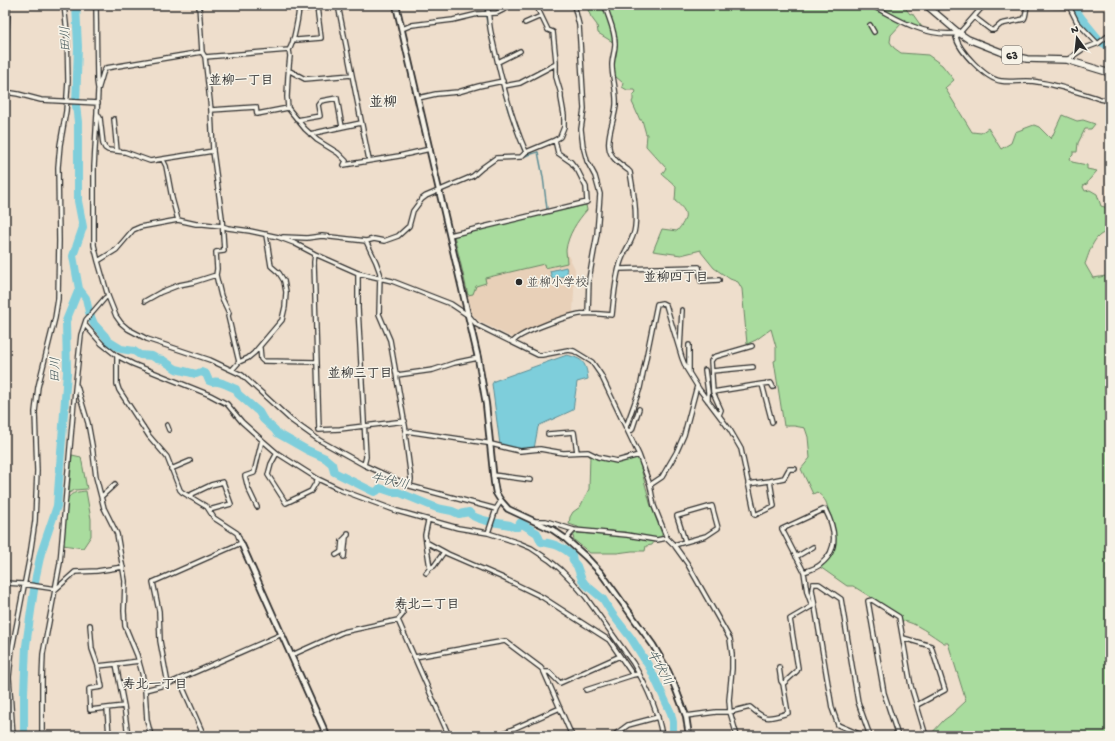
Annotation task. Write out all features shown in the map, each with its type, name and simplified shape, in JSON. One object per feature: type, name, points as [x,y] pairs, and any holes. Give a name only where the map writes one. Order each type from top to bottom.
[{"type":"main road","points":[[5,51],[7,5]]},
{"type":"main road","name":"63","points":[[926,5],[959,33],[974,42],[1018,57],[1027,59],[1054,58],[1067,60],[1110,73]]},
{"type":"main road","points":[[5,700],[9,736]]},
{"type":"street","points":[[12,736],[10,663],[25,584],[34,528],[36,502],[37,471],[35,412],[38,387],[58,300],[58,167],[66,111],[68,81],[67,32],[64,5]]},
{"type":"street","points":[[96,5],[98,90]]},
{"type":"street","points":[[199,5],[202,52],[205,57],[213,151],[224,251],[216,252],[216,275],[221,296],[229,313],[228,316],[239,362]]},
{"type":"street","points":[[299,5],[293,39],[289,50],[290,56],[287,97],[288,108],[297,120],[310,134],[338,153],[346,161],[344,165],[430,149]]},
{"type":"street","points":[[299,10],[327,5]]},
{"type":"street","points":[[338,5],[369,160]]},
{"type":"street","points":[[396,5],[478,358],[486,404],[496,493],[508,509],[553,530],[566,539],[601,573],[653,645],[668,671],[676,687],[686,716],[689,736]]},
{"type":"street","points":[[487,5],[508,105],[526,152]]},
{"type":"street","points":[[402,29],[412,25],[453,20],[478,14],[497,13],[510,5]]},
{"type":"street","points":[[98,261],[116,250],[133,230],[178,220],[294,238],[322,236],[366,241],[374,239],[384,241],[398,236],[409,226],[413,211],[422,199],[439,190],[473,176],[496,158],[521,157],[526,152],[560,137],[564,126],[564,116],[561,94],[556,77],[553,32],[548,30],[536,5]]},
{"type":"street","points":[[574,5],[579,25],[584,109],[581,129],[582,146],[595,176],[600,194],[589,279],[588,313]]},
{"type":"street","points":[[513,342],[522,335],[575,315],[588,313],[612,315],[617,277],[622,259],[631,242],[635,228],[636,209],[630,172],[614,159],[609,148],[609,139],[617,97],[612,64],[615,44],[613,30],[605,5]]},
{"type":"street","points":[[872,5],[911,26],[927,31],[951,35],[959,33]]},
{"type":"street","points":[[984,5],[956,37],[957,42],[978,68],[992,78],[1001,81],[1036,81],[1110,101]]},
{"type":"street","points":[[974,16],[991,30],[994,30],[1001,24],[1024,19],[1026,16],[1026,7],[1028,5]]},
{"type":"street","points":[[1039,5],[1064,6],[1070,8],[1077,22],[1098,43]]},
{"type":"street","points":[[293,39],[321,38],[317,7]]},
{"type":"street","points":[[525,23],[541,16]]},
{"type":"street","points":[[870,25],[874,32]]},
{"type":"street","points":[[1067,60],[1083,49],[1098,43],[1110,34]]},
{"type":"street","points":[[205,57],[289,50]]},
{"type":"street","points":[[202,52],[106,68],[103,73],[96,103],[94,238],[98,261],[108,297],[116,316],[128,329],[147,339],[210,360],[242,375],[291,420],[319,440],[364,465],[410,486],[496,510]]},
{"type":"street","points":[[498,62],[520,52]]},
{"type":"street","points":[[504,86],[520,82],[556,64]]},
{"type":"street","points":[[288,70],[305,79],[352,75]]},
{"type":"street","points":[[418,98],[436,94],[458,92],[503,81]]},
{"type":"street","points":[[5,92],[41,100],[96,103]]},
{"type":"street","points":[[297,120],[320,116],[318,105],[321,101],[337,98],[342,126]]},
{"type":"street","points":[[210,110],[256,107],[257,114],[288,108]]},
{"type":"street","points":[[97,113],[100,118],[103,144],[108,150],[125,152],[150,161],[213,151]]},
{"type":"street","points":[[114,119],[117,151]]},
{"type":"street","points":[[310,134],[361,122]]},
{"type":"street","points":[[450,234],[587,202],[586,187],[578,171],[571,162],[558,153],[554,140]]},
{"type":"street","points":[[163,160],[166,166],[178,220]]},
{"type":"street","points":[[232,370],[239,362],[248,358],[260,348],[282,320],[286,292],[284,281],[279,273],[271,266],[266,234]]},
{"type":"street","points":[[278,236],[358,273],[392,281],[451,304],[477,324],[538,355],[568,350],[574,351],[592,362],[601,375],[639,455],[650,486],[654,506],[667,538],[674,545],[691,570],[730,639],[732,669],[729,700],[730,712],[737,736]]},
{"type":"street","points":[[366,241],[380,273],[379,314],[390,340],[397,375],[405,421],[405,434],[412,479],[410,486]]},
{"type":"street","points":[[315,254],[319,430],[364,427],[405,421]]},
{"type":"street","points":[[619,269],[699,267],[701,282],[719,280]]},
{"type":"street","points":[[358,273],[358,308],[366,457],[364,465]]},
{"type":"street","points":[[145,301],[161,292],[179,285],[216,275]]},
{"type":"street","points":[[42,736],[43,654],[60,563],[64,531],[81,335],[86,320],[108,297]]},
{"type":"street","points":[[627,429],[640,388],[657,304],[662,303],[666,305],[686,368],[697,386],[736,439],[741,449],[755,515],[774,506],[770,481]]},
{"type":"street","points":[[680,351],[682,310]]},
{"type":"street","points":[[84,325],[102,344],[117,356],[133,364],[194,388],[227,404],[242,422],[278,454],[318,479],[341,490],[428,521],[458,528],[489,532],[530,548],[549,560],[560,569],[585,596],[639,674],[658,717],[662,736]]},
{"type":"street","points":[[689,345],[689,373]]},
{"type":"street","points":[[719,415],[721,410],[713,392],[712,361],[714,357],[752,346]]},
{"type":"street","points":[[260,348],[263,361],[317,362]]},
{"type":"street","points":[[117,356],[117,384],[119,390],[149,436],[167,457],[180,490],[207,507],[214,518],[237,533],[327,736]]},
{"type":"street","points":[[397,375],[433,370],[478,358]]},
{"type":"street","points":[[712,371],[753,367]]},
{"type":"street","points":[[705,370],[708,401]]},
{"type":"street","points":[[76,383],[88,423],[96,478],[104,508],[117,534],[125,581],[125,626],[139,661],[142,673],[147,720],[151,736]]},
{"type":"street","points":[[713,392],[771,383],[773,387]]},
{"type":"street","points":[[762,384],[772,422]]},
{"type":"street","points":[[650,486],[662,477],[676,453],[684,435],[697,386]]},
{"type":"street","points":[[627,429],[632,430],[639,409]]},
{"type":"street","points":[[167,425],[169,430]]},
{"type":"street","points":[[406,431],[490,443],[520,450],[540,450],[563,453],[588,452],[598,457],[617,461],[639,455]]},
{"type":"street","points":[[548,434],[574,432],[577,452]]},
{"type":"street","points":[[257,507],[248,488],[245,476],[254,473],[262,440]]},
{"type":"street","points":[[278,454],[271,464],[268,475],[286,504],[311,492],[318,479]]},
{"type":"street","points":[[171,469],[190,461]]},
{"type":"street","points":[[748,484],[784,478],[789,469],[795,469]]},
{"type":"street","points":[[493,475],[531,480]]},
{"type":"street","points":[[188,496],[211,485],[223,482],[230,504],[209,510]]},
{"type":"street","points":[[102,496],[115,484]]},
{"type":"street","points":[[489,532],[496,510],[501,501]]},
{"type":"street","points":[[674,545],[706,536],[718,528],[712,506],[677,516],[685,541]]},
{"type":"street","points":[[804,572],[820,565],[831,554],[834,545],[833,528],[825,509],[782,530],[804,572],[807,592],[813,606]]},
{"type":"street","points":[[428,521],[425,535],[430,568]]},
{"type":"street","points":[[535,521],[546,521],[574,530],[627,535],[657,540],[667,538]]},
{"type":"street","points":[[566,539],[574,530]]},
{"type":"street","points":[[336,555],[341,552],[342,541],[347,535],[344,557]]},
{"type":"street","points":[[426,542],[444,552],[542,597],[609,640],[633,675]]},
{"type":"street","points":[[168,684],[160,641],[159,611],[153,582],[241,543]]},
{"type":"street","points":[[796,557],[813,548]]},
{"type":"street","points":[[426,573],[434,566],[444,552]]},
{"type":"street","points":[[5,583],[25,584],[55,589],[75,572],[96,572],[123,567]]},
{"type":"street","points":[[864,736],[838,725],[832,708],[813,606],[813,584],[819,584],[841,599],[858,702],[870,736]]},
{"type":"street","points":[[898,736],[884,693],[868,601],[872,600],[899,617],[910,686],[926,736]]},
{"type":"street","points":[[292,655],[343,632],[398,620],[403,614],[400,605],[401,602]]},
{"type":"street","points":[[784,684],[797,671],[798,668],[790,619],[813,606]]},
{"type":"street","points":[[398,620],[449,736]]},
{"type":"street","points":[[90,625],[92,649],[98,666],[102,687],[89,689],[90,710],[124,706]]},
{"type":"street","points":[[145,690],[168,684],[282,634]]},
{"type":"street","points":[[903,638],[931,646],[945,690],[917,705]]},
{"type":"street","points":[[415,657],[505,641],[541,668],[544,672],[572,736]]},
{"type":"street","points":[[544,672],[549,672],[560,683],[620,656]]},
{"type":"street","points":[[98,666],[139,661]]},
{"type":"street","points":[[116,664],[128,736]]},
{"type":"street","points":[[686,716],[716,712],[730,712],[750,707],[761,716],[771,718],[788,713],[784,684],[781,681],[779,667]]},
{"type":"street","points":[[586,690],[639,674]]},
{"type":"street","points":[[179,679],[204,736]]},
{"type":"street","points":[[107,708],[109,736]]},
{"type":"street","points":[[497,736],[560,708]]},
{"type":"street","points":[[613,736],[628,725],[658,717]]},
{"type":"shaded area","name":"並柳小学校","points":[[586,205],[587,210],[578,221],[568,240],[566,251],[575,269],[573,313],[524,332],[513,338],[481,322],[472,314],[454,235]]},
{"type":"green space","points":[[586,5],[867,5],[872,9],[902,23],[891,35],[890,42],[894,48],[901,53],[928,55],[942,65],[954,80],[945,88],[972,132],[981,133],[988,128],[1001,149],[1011,143],[1015,132],[1034,125],[1039,127],[1051,139],[1062,115],[1077,121],[1083,120],[1095,124],[1091,129],[1085,129],[1078,143],[1077,152],[1073,152],[1073,155],[1070,158],[1072,162],[1087,165],[1087,169],[1097,171],[1083,187],[1085,191],[1090,190],[1097,194],[1101,206],[1108,208],[1110,207],[1110,232],[1100,235],[1096,239],[1085,264],[1093,278],[1106,276],[1110,273],[1110,736],[929,736],[944,720],[966,701],[948,643],[944,643],[912,623],[902,621],[901,616],[853,586],[847,586],[820,567],[829,557],[834,545],[835,539],[833,526],[826,501],[817,492],[813,494],[801,469],[810,458],[808,437],[805,428],[784,426],[774,361],[776,360],[776,347],[771,329],[756,340],[747,344],[742,289],[738,282],[730,279],[714,268],[701,250],[681,255],[653,251],[662,229],[677,231],[685,219],[685,212],[683,208],[675,201],[676,186],[662,174],[666,168],[646,146],[647,134],[642,120],[640,120],[632,102],[633,95],[636,92],[635,90],[627,90],[622,87],[623,83],[615,76],[613,64],[616,44],[598,33],[597,25],[591,17]]},
{"type":"green space","points":[[877,5],[903,5],[910,14],[912,13],[924,30],[918,29]]},
{"type":"green space","points":[[586,205],[587,210],[576,224],[569,239],[566,250],[567,263],[545,268],[544,264],[485,278],[486,283],[476,286],[473,294],[468,295],[454,235]]},
{"type":"green space","points":[[72,455],[81,457],[87,489],[75,490],[69,493]]},
{"type":"green space","points":[[590,455],[614,462],[638,457],[650,503],[662,536],[659,538],[654,538],[624,532],[580,529],[569,524],[570,517],[573,512],[580,507],[589,489]]},
{"type":"green space","points":[[86,491],[91,519],[91,536],[83,548],[63,545],[68,498],[73,493]]},
{"type":"green space","points":[[576,533],[629,537],[654,542],[652,545],[646,546],[645,551],[590,553],[574,540],[573,536]]},
{"type":"water","points":[[566,267],[568,275],[552,279],[550,271]]},
{"type":"water","points":[[567,355],[577,358],[583,362],[588,379],[577,382],[573,410],[538,427],[534,449],[520,449],[500,445],[492,384],[494,381]]},
{"type":"waterway","name":"田川","points":[[24,736],[26,646],[36,576],[41,553],[57,506],[67,372],[66,321],[79,289],[73,256],[83,227],[78,201],[78,122],[76,105],[78,47],[76,5]]},
{"type":"waterway","points":[[484,5],[485,10]]},
{"type":"waterway","points":[[1072,5],[1101,42],[1110,47]]},
{"type":"waterway","points":[[486,17],[493,51]]},
{"type":"waterway","points":[[502,88],[508,110],[523,151]]},
{"type":"waterway","points":[[525,156],[538,152],[547,209]]},
{"type":"waterway","name":"牛伏川","points":[[79,289],[86,298],[89,312],[94,324],[108,341],[121,349],[134,351],[140,355],[152,356],[163,360],[176,369],[196,374],[201,372],[206,374],[209,381],[221,383],[236,389],[238,394],[259,412],[263,419],[277,433],[307,450],[325,458],[332,464],[334,472],[374,492],[380,488],[392,492],[398,492],[437,508],[459,514],[469,512],[476,518],[482,520],[514,527],[518,527],[520,523],[537,533],[541,542],[561,547],[572,555],[573,561],[577,566],[582,580],[603,599],[650,668],[671,713],[673,722],[673,736]]},
{"type":"place","name":"並柳小学校","points":[[519,282]]},
{"type":"district","name":"並柳一丁目","points":[[241,79]]},
{"type":"district","name":"並柳","points":[[383,101]]},
{"type":"district","name":"並柳四丁目","points":[[676,276]]},
{"type":"district","name":"並柳三丁目","points":[[360,372]]},
{"type":"district","name":"寿北二丁目","points":[[427,603]]},
{"type":"district","name":"寿北一丁目","points":[[155,683]]}]
